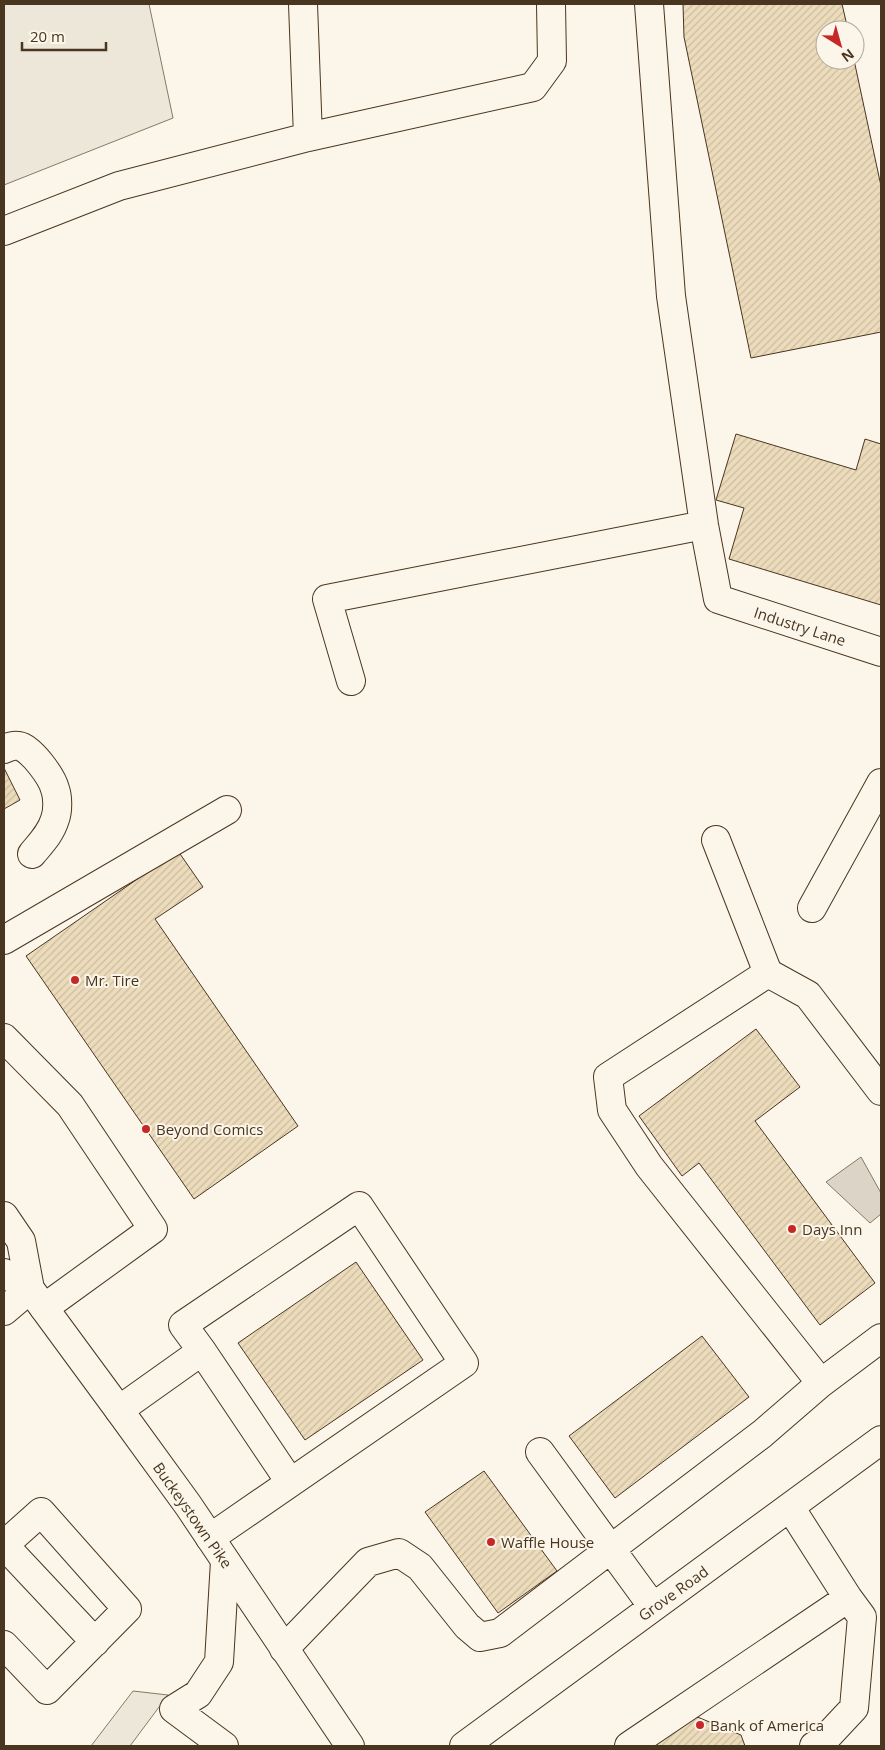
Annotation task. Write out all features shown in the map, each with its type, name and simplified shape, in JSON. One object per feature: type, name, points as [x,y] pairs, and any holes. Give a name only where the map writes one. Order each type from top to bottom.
[{"type":"street","points":[[303,4],[308,137]]},
{"type":"street","points":[[4,231],[119,186],[308,137],[534,87],[552,61],[551,4]]},
{"type":"street","points":[[351,682],[327,599],[704,525],[671,296],[649,4]]},
{"type":"street","name":"Industry Lane","points":[[704,525],[718,599],[881,652]]},
{"type":"street","points":[[4,749],[20,746],[30,752],[46,772],[55,789],[57,801],[56,818],[50,832],[32,854]]},
{"type":"street","points":[[812,908],[881,783]]},
{"type":"street","points":[[4,940],[227,810]]},
{"type":"street","points":[[716,840],[768,973],[808,995],[881,1091]]},
{"type":"street","points":[[768,973],[608,1077],[612,1110],[649,1166],[821,1383]]},
{"type":"street","points":[[4,1038],[70,1105],[153,1229],[37,1299],[4,1311]]},
{"type":"street","points":[[210,1538],[464,1363],[358,1206],[183,1324],[290,1482]]},
{"type":"street","name":"Buckeystown Pike","points":[[4,1216],[21,1241],[37,1299]]},
{"type":"street","name":"Buckeystown Pike","points":[[4,1273],[37,1299],[119,1410],[210,1538],[350,1746]]},
{"type":"street","points":[[284,1649],[368,1562],[399,1553],[420,1567],[467,1626],[480,1637],[500,1634],[762,1434],[821,1383],[881,1338]]},
{"type":"street","points":[[119,1410],[202,1351]]},
{"type":"street","name":"Grove Road","points":[[464,1746],[881,1440]]},
{"type":"street","points":[[540,1452],[653,1607]]},
{"type":"street","points":[[790,1507],[862,1617],[854,1708],[825,1739],[814,1746]]},
{"type":"street","points":[[4,1645],[47,1690],[95,1642],[127,1609],[41,1512],[4,1545],[95,1642]]},
{"type":"street","points":[[224,1746],[174,1709],[198,1694],[219,1662],[225,1561]]},
{"type":"street","points":[[629,1746],[848,1598]]},
{"type":"shaded area","points":[[4,4],[149,4],[173,118],[4,185]]},
{"type":"shaded area","points":[[861,1157],[881,1193],[881,1214],[870,1223],[826,1182]]},
{"type":"shaded area","points":[[133,1691],[168,1695],[130,1746],[91,1746]]},
{"type":"building","points":[[683,4],[842,4],[846,20],[815,20],[815,70],[856,70],[881,186],[881,332],[751,358],[684,37]]},
{"type":"building","points":[[736,434],[856,470],[865,439],[881,444],[881,605],[729,559],[744,508],[716,500]]},
{"type":"building","points":[[4,768],[20,800],[4,809]]},
{"type":"building","points":[[178,851],[203,887],[155,919],[298,1126],[194,1199],[26,956]]},
{"type":"building","name":"Days Inn","points":[[756,1029],[800,1087],[755,1121],[875,1283],[820,1325],[699,1163],[682,1176],[639,1116]]},
{"type":"building","points":[[356,1262],[423,1360],[305,1440],[238,1343]]},
{"type":"building","points":[[702,1336],[749,1397],[615,1498],[569,1436]]},
{"type":"building","name":"Waffle House","points":[[484,1471],[557,1571],[498,1613],[425,1512]]},
{"type":"building","name":"Bank of America","points":[[695,1716],[741,1735],[745,1746],[652,1746]]},
{"type":"place","name":"Mr. Tire","points":[[75,980]]},
{"type":"place","name":"Beyond Comics","points":[[146,1129]]},
{"type":"place","name":"Days Inn","points":[[792,1229]]},
{"type":"place","name":"Waffle House","points":[[491,1542]]},
{"type":"place","name":"Bank of America","points":[[700,1725]]}]
